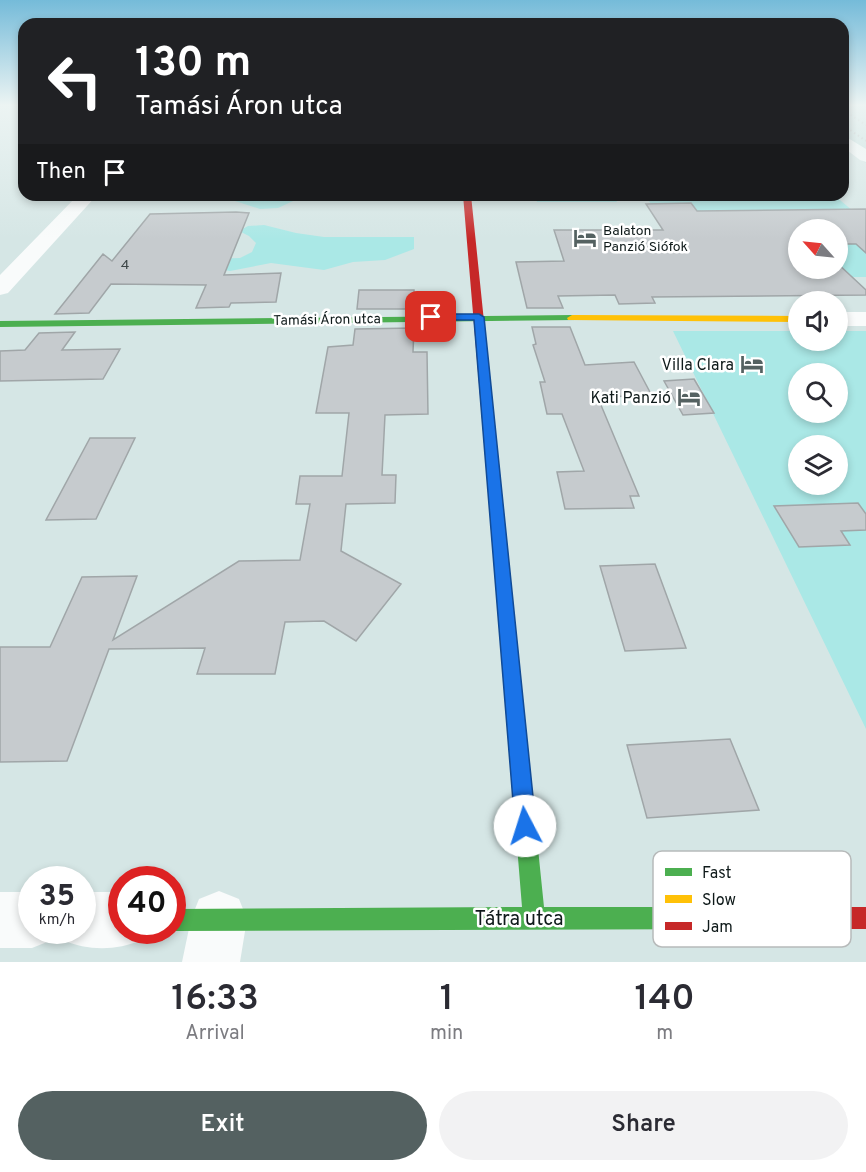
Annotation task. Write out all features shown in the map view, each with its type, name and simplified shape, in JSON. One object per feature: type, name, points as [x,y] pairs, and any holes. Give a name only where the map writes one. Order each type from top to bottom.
[{"type":"street","points":[[0,288],[82,201]]},
{"type":"street","points":[[468,201],[534,918]]},
{"type":"street","name":"Tamási Áron utca","points":[[0,324],[479,317],[788,319]]},
{"type":"street","points":[[848,319],[866,319]]},
{"type":"street","name":"Tátra utca","points":[[201,934],[534,918],[653,918]]},
{"type":"street","points":[[0,920],[18,920]]},
{"type":"shaded area","points":[[849,149],[866,149],[866,163],[849,150]]},
{"type":"shaded area","points":[[235,201],[293,201],[278,208],[260,209]]},
{"type":"shaded area","points":[[537,201],[617,202],[537,202]]},
{"type":"shaded area","points":[[649,201],[841,201],[866,222],[866,277],[848,277],[848,219],[788,219],[788,277],[699,278]]},
{"type":"shaded area","points":[[264,225],[324,237],[414,237],[414,249],[385,260],[353,262],[324,270],[271,263],[230,271],[216,268],[212,259],[240,258],[252,252],[256,243],[239,231],[248,226]]},
{"type":"shaded area","points":[[673,331],[788,331],[788,351],[848,351],[848,331],[866,331],[866,729]]},
{"type":"building","points":[[691,203],[697,211],[866,209],[866,253],[856,244],[848,244],[848,219],[788,219],[788,279],[848,279],[848,273],[866,290],[866,295],[848,295],[848,291],[788,291],[788,296],[652,297],[655,303],[619,304],[615,295],[558,296],[563,308],[527,308],[516,262],[564,261],[554,230],[663,230],[646,204]]},
{"type":"building","points":[[249,213],[224,275],[281,273],[276,302],[231,303],[229,307],[196,308],[206,285],[111,284],[89,313],[55,314],[103,254],[112,261],[150,214]]},
{"type":"building","points":[[359,290],[414,290],[414,309],[357,309]]},
{"type":"building","points":[[532,327],[570,327],[585,365],[634,362],[651,394],[598,398],[639,496],[630,496],[634,508],[565,509],[557,472],[584,471],[562,414],[547,414],[540,382],[545,382],[533,345],[536,344]]},
{"type":"building","points":[[414,328],[413,352],[427,352],[428,414],[385,415],[382,475],[396,475],[395,503],[346,504],[341,551],[401,584],[356,641],[324,621],[285,622],[275,674],[197,674],[205,648],[109,649],[67,761],[0,762],[0,647],[50,647],[82,577],[137,576],[113,640],[239,561],[300,560],[310,504],[296,504],[300,476],[342,476],[349,413],[316,413],[328,347],[353,345],[355,329]]},
{"type":"building","points":[[75,332],[62,350],[120,349],[103,379],[0,381],[0,351],[25,350],[39,333]]},
{"type":"building","name":"Kati Panzió","points":[[694,379],[714,413],[683,415],[664,381]]},
{"type":"building","points":[[90,438],[135,438],[96,519],[46,520]]},
{"type":"building","points":[[858,503],[866,514],[866,530],[841,531],[850,545],[799,547],[774,506]]},
{"type":"building","points":[[655,564],[686,648],[625,651],[600,566]]},
{"type":"building","points":[[730,739],[759,810],[647,818],[627,745]]},
{"type":"traffic: fast","points":[[0,324],[572,318]]},
{"type":"traffic: fast","points":[[498,526],[534,918]]},
{"type":"traffic: fast","points":[[186,920],[653,918]]},
{"type":"traffic: slow","points":[[572,318],[788,319]]},
{"type":"traffic: jam","points":[[468,201],[498,526]]},
{"type":"traffic: jam","points":[[851,918],[866,918]]},
{"type":"place","name":"Balaton Panzió Siófok","points":[[585,238]]},
{"type":"place","name":"Villa Clara","points":[[752,364]]},
{"type":"place","name":"Kati Panzió","points":[[689,397]]},
{"type":"route","points":[[431,317],[479,317],[525,826]]}]
